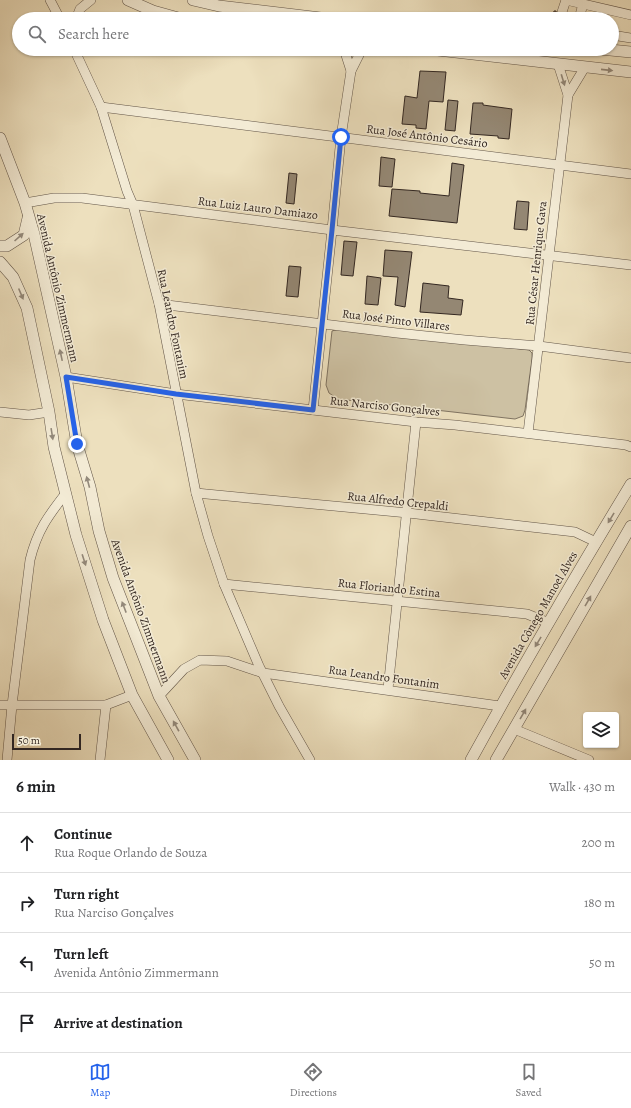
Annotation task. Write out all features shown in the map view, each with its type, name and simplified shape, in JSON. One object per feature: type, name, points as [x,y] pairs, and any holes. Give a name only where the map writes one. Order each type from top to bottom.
[{"type":"street","points":[[50,0],[56,12]]},
{"type":"street","points":[[79,12],[80,9],[91,0]]},
{"type":"street","points":[[128,0],[157,12]]},
{"type":"street","points":[[193,0],[219,6],[270,12]]},
{"type":"street","points":[[562,12],[566,0],[618,12]]},
{"type":"street","points":[[581,12],[583,4]]},
{"type":"street","points":[[619,12],[631,15]]},
{"type":"street","points":[[619,35],[631,38]]},
{"type":"street","points":[[619,51],[631,52]]},
{"type":"street","name":"Rua Leandro Fontanim","points":[[77,56],[101,107],[127,191],[133,205],[158,304],[196,493],[208,536],[224,584],[259,666],[264,673],[279,706],[310,760]]},
{"type":"street","points":[[346,56],[351,71]]},
{"type":"street","points":[[313,410],[341,137],[351,71],[358,56]]},
{"type":"street","points":[[489,56],[631,72]]},
{"type":"street","name":"Rua César Henrique Gava","points":[[558,64],[568,95]]},
{"type":"street","name":"Rua César Henrique Gava","points":[[528,433],[568,95],[585,67]]},
{"type":"street","name":"Rua José Antônio Cesário","points":[[101,107],[631,174]]},
{"type":"street","name":"Avenida Antônio Zimmermann","points":[[0,138],[25,203],[37,247],[66,377],[77,444],[90,488],[99,531],[113,578],[159,696],[195,760]]},
{"type":"street","points":[[0,159],[12,166]]},
{"type":"street","name":"Rua Luiz Lauro Damiazo","points":[[25,203],[54,198],[82,198],[332,230],[631,265]]},
{"type":"street","points":[[0,246],[7,246],[24,235],[28,218]]},
{"type":"street","points":[[0,262],[14,277],[27,308],[49,412],[54,447],[76,534],[103,620],[132,695],[168,760]]},
{"type":"street","name":"Rua José Pinto Villares","points":[[158,304],[458,340],[539,346],[631,358]]},
{"type":"street","name":"Rua Narciso Gonçalves","points":[[66,377],[176,394],[416,422],[528,433],[626,445],[631,447]]},
{"type":"street","points":[[0,412],[29,415],[49,412]]},
{"type":"street","points":[[388,689],[408,513],[416,422]]},
{"type":"street","name":"Avenida Cônego Manoel Alves","points":[[471,760],[500,706],[631,484]]},
{"type":"street","points":[[7,760],[12,705],[32,549],[47,517],[66,493]]},
{"type":"street","name":"Rua Alfredo Crepaldi","points":[[196,493],[408,513],[575,532],[596,542]]},
{"type":"street","points":[[496,760],[631,526]]},
{"type":"street","name":"Rua Floriando Estina","points":[[224,584],[527,614],[549,623]]},
{"type":"street","name":"Rua Leandro Fontanim","points":[[159,696],[184,669],[200,660],[227,661],[264,673],[388,689],[500,706]]},
{"type":"street","points":[[0,705],[106,705],[132,695]]},
{"type":"street","points":[[100,760],[106,705]]},
{"type":"street","points":[[514,729],[589,760]]},
{"type":"shaded area","points":[[342,328],[529,350],[532,353],[532,359],[523,416],[515,419],[338,399],[329,393],[326,385],[332,331]]},
{"type":"building","points":[[420,71],[446,72],[443,102],[429,101],[426,129],[416,128],[416,125],[402,124],[405,96],[417,98]]},
{"type":"building","points":[[448,100],[458,101],[455,131],[445,130]]},
{"type":"building","points":[[473,103],[483,103],[483,105],[512,109],[509,139],[498,138],[498,136],[470,134]]},
{"type":"building","points":[[381,157],[395,159],[392,187],[379,186]]},
{"type":"building","points":[[452,163],[464,165],[457,223],[389,216],[392,189],[420,191],[420,193],[449,196]]},
{"type":"building","points":[[289,173],[297,174],[294,204],[286,203]]},
{"type":"building","points":[[517,201],[529,202],[527,230],[514,229]]},
{"type":"building","points":[[344,241],[357,242],[353,276],[341,275]]},
{"type":"building","points":[[385,250],[412,252],[405,307],[395,305],[398,277],[383,276]]},
{"type":"building","points":[[289,266],[301,267],[298,297],[286,296]]},
{"type":"building","points":[[367,276],[381,278],[378,305],[365,304]]},
{"type":"building","points":[[423,283],[449,286],[448,298],[463,300],[461,315],[420,312]]},
{"type":"route","points":[[77,444],[66,377],[176,394],[313,410],[341,137]]}]
